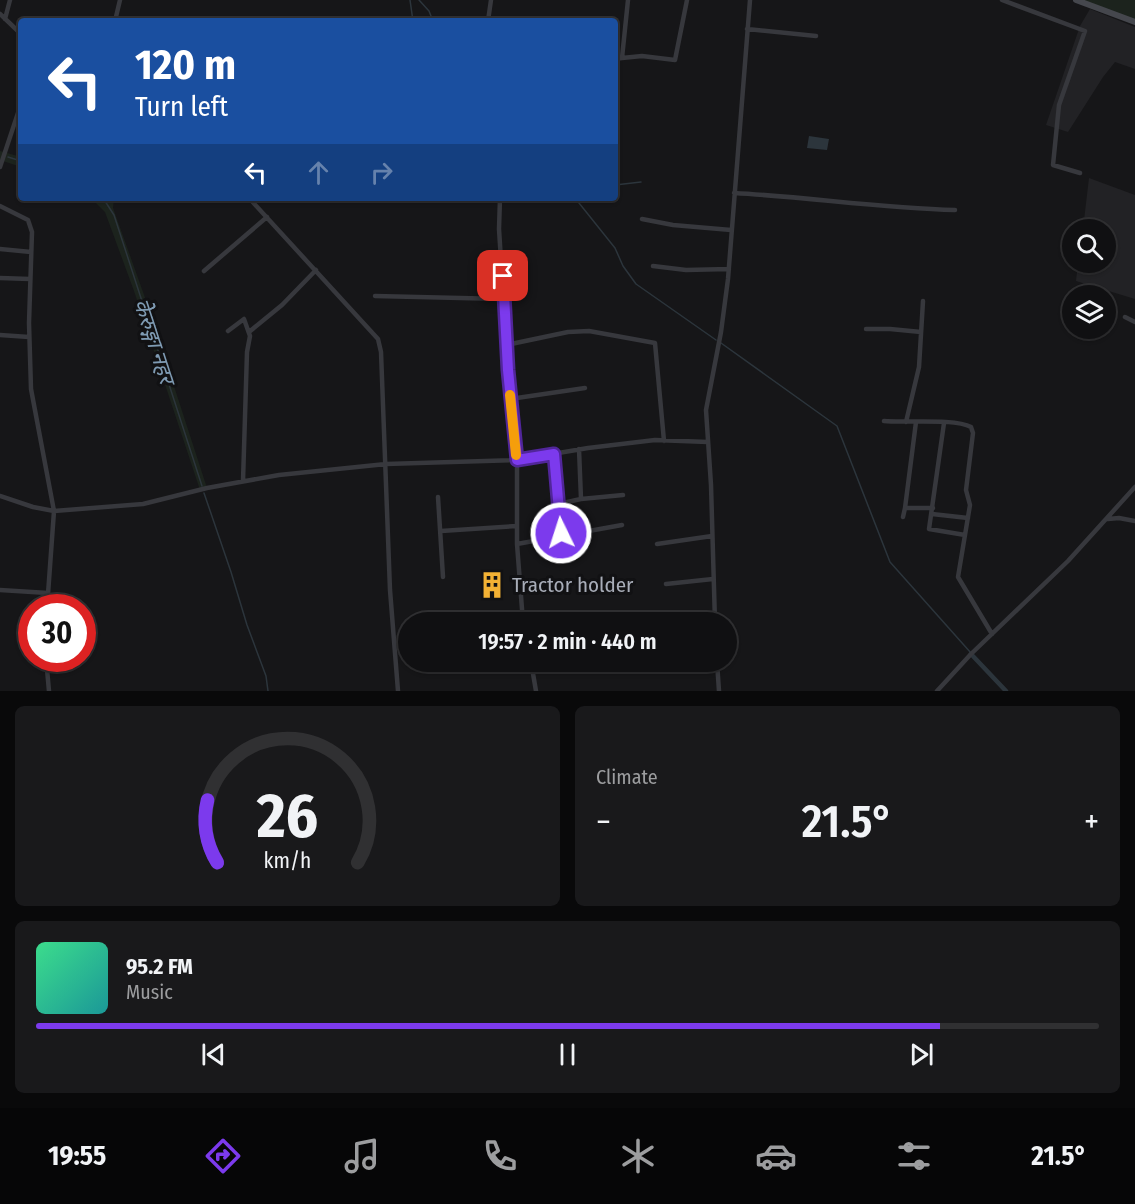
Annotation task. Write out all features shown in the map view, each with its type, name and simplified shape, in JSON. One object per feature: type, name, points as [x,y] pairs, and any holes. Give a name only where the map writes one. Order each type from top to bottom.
[{"type":"main road","points":[[1076,0],[1135,21]]},
{"type":"street","points":[[5,19],[10,0]]},
{"type":"street","points":[[116,18],[120,0]]},
{"type":"street","points":[[489,18],[490,0]]},
{"type":"street","points":[[622,58],[628,0]]},
{"type":"street","points":[[618,59],[642,56],[675,60],[687,0]]},
{"type":"street","points":[[715,612],[706,410],[721,332],[729,269],[750,0]]},
{"type":"street","points":[[1002,0],[1085,31],[1059,105],[1053,165],[1080,173]]},
{"type":"street","points":[[0,14],[18,31]]},
{"type":"street","points":[[747,29],[816,36]]},
{"type":"street","points":[[1,164],[18,113]]},
{"type":"street","points":[[734,193],[955,210]]},
{"type":"street","points":[[252,201],[378,339],[381,352],[390,590],[398,691]]},
{"type":"street","points":[[500,201],[499,229],[506,345],[517,460],[517,544],[522,612]]},
{"type":"street","points":[[0,206],[19,214],[30,223],[32,232],[29,336],[31,389],[54,511],[48,593],[0,590]]},
{"type":"street","points":[[204,271],[267,217]]},
{"type":"street","points":[[642,219],[673,225],[731,230]]},
{"type":"street","points":[[0,249],[31,252]]},
{"type":"street","points":[[653,266],[686,270],[729,269]]},
{"type":"street","points":[[249,332],[282,305],[316,270]]},
{"type":"street","points":[[0,278],[30,279]]},
{"type":"street","points":[[375,297],[503,299]]},
{"type":"street","points":[[906,422],[919,367],[923,302]]},
{"type":"street","points":[[1125,318],[1135,322]]},
{"type":"street","points":[[228,331],[244,319],[250,336],[247,352],[243,481]]},
{"type":"street","points":[[866,329],[921,332]]},
{"type":"street","points":[[506,345],[568,332],[589,331],[655,343],[664,441]]},
{"type":"street","points":[[0,335],[29,336]]},
{"type":"street","points":[[510,399],[585,388]]},
{"type":"street","points":[[884,421],[944,423],[971,427],[973,433],[966,490],[970,505],[959,582],[992,634]]},
{"type":"street","points":[[903,517],[916,422]]},
{"type":"street","points":[[944,423],[930,531],[965,536]]},
{"type":"street","points":[[0,496],[54,511],[143,504],[279,475],[386,464],[517,460],[579,449],[664,441],[708,442]]},
{"type":"street","points":[[579,449],[580,499]]},
{"type":"street","points":[[554,454],[561,533],[558,537]]},
{"type":"street","points":[[937,691],[1068,561],[1135,487]]},
{"type":"street","points":[[558,504],[580,499],[623,495]]},
{"type":"street","points":[[438,497],[443,577]]},
{"type":"street","points":[[904,508],[933,508]]},
{"type":"street","points":[[932,514],[968,518]]},
{"type":"street","points":[[1108,519],[1119,518],[1135,521]]},
{"type":"street","points":[[517,544],[622,525]]},
{"type":"street","points":[[441,531],[517,526]]},
{"type":"street","points":[[657,544],[712,536]]},
{"type":"street","points":[[666,584],[713,579]]},
{"type":"street","points":[[47,672],[49,691]]},
{"type":"street","points":[[533,672],[536,691]]},
{"type":"street","points":[[718,672],[719,691]]},
{"type":"shaded area","points":[[1075,0],[1135,0],[1135,24]]},
{"type":"shaded area","points":[[1090,9],[1135,27],[1135,69],[1115,62],[1068,132],[1046,125],[1080,26]]},
{"type":"shaded area","points":[[809,136],[829,139],[827,150],[807,148]]},
{"type":"shaded area","points":[[0,151],[18,156],[18,166],[0,160]]},
{"type":"shaded area","points":[[1089,178],[1135,195],[1135,299],[1116,293],[1116,285],[1089,285],[1076,281],[1077,273],[1116,273],[1116,219],[1084,219]]},
{"type":"shaded area","points":[[94,201],[114,201],[113,208],[148,306],[207,488],[200,490],[134,291],[105,212]]},
{"type":"waterway","points":[[410,0],[413,18]]},
{"type":"waterway","points":[[419,0],[432,18]]},
{"type":"waterway","points":[[8,157],[18,160]]},
{"type":"waterway","points":[[618,185],[641,182]]},
{"type":"waterway","name":"केेरुङ्गा नहर","points":[[105,201],[114,215],[202,486]]},
{"type":"waterway","points":[[577,201],[615,248],[623,266],[636,284],[716,340]]},
{"type":"waterway","points":[[721,343],[837,426],[890,562],[971,653]]},
{"type":"waterway","name":"केेरुङ्गा नहर","points":[[204,493],[266,676],[268,691]]},
{"type":"waterway","points":[[971,654],[1006,691]]},
{"type":"slow traffic","points":[[510,395],[516,455]]},
{"type":"place","name":"Tractor holder","points":[[492,585]]},
{"type":"route","points":[[503,276],[508,370],[517,460],[554,454],[561,533]]}]
